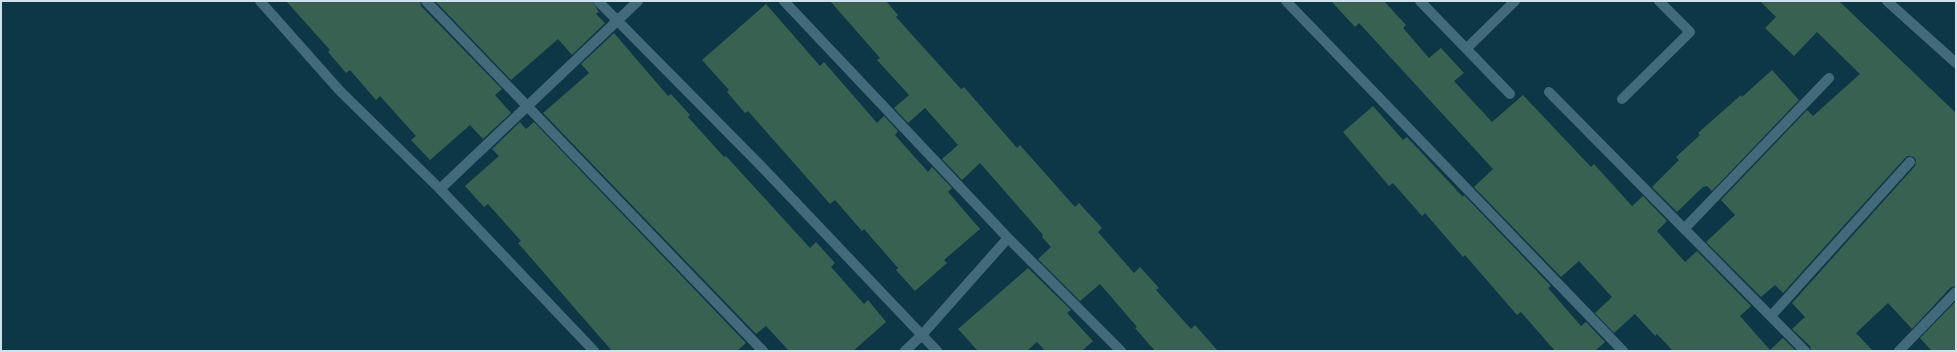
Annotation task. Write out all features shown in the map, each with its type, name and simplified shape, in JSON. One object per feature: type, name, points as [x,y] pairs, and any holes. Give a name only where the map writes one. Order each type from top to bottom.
[{"type":"street","points":[[260,1],[340,91],[440,189],[594,351]]},
{"type":"street","points":[[426,1],[763,351]]},
{"type":"street","points":[[598,1],[763,168],[921,336],[937,351]]},
{"type":"street","points":[[440,189],[638,1]]},
{"type":"street","points":[[784,1],[1008,238],[1121,351]]},
{"type":"street","points":[[1286,1],[1623,351]]},
{"type":"street","points":[[1420,1],[1510,94]]},
{"type":"street","points":[[1467,48],[1515,1]]},
{"type":"street","points":[[1622,99],[1690,32],[1659,1]]},
{"type":"street","points":[[1887,1],[1956,63]]},
{"type":"street","points":[[1684,229],[1829,78]]},
{"type":"street","points":[[1549,92],[1805,351]]},
{"type":"street","points":[[1771,316],[1910,162]]},
{"type":"street","points":[[905,351],[921,336],[1008,238]]},
{"type":"street","points":[[1900,351],[1956,292]]},
{"type":"building","points":[[286,1],[420,1],[421,6],[502,89],[495,95],[511,113],[483,139],[470,125],[430,160],[411,140],[416,136],[380,96],[376,100],[350,70],[346,73],[328,52],[330,50]]},
{"type":"building","points":[[435,1],[592,1],[599,12],[596,14],[605,23],[572,55],[558,39],[511,80]]},
{"type":"building","points":[[830,1],[886,1],[898,15],[896,17],[961,89],[964,87],[1017,148],[1020,145],[1075,207],[1079,203],[1102,228],[1098,232],[1134,273],[1140,267],[1159,288],[1156,290],[1191,329],[1195,325],[1218,351],[1155,351],[1135,328],[1137,327],[1100,284],[1080,301],[1038,259],[1051,247],[1042,237],[1043,235],[980,163],[962,180],[942,159],[958,145],[925,108],[908,123],[894,108],[909,95],[877,60],[880,58]]},
{"type":"building","points":[[1331,1],[1384,1],[1406,25],[1403,28],[1429,58],[1441,48],[1464,73],[1454,81],[1492,122],[1523,95],[1591,167],[1594,164],[1632,206],[1643,196],[1667,221],[1657,231],[1685,262],[1697,251],[1751,306],[1740,316],[1770,350],[1783,338],[1796,351],[1673,351],[1657,334],[1655,336],[1635,314],[1614,333],[1595,313],[1612,297],[1579,261],[1561,277],[1474,187],[1493,169],[1359,23],[1355,27]]},
{"type":"building","points":[[1760,1],[1839,1],[1956,113],[1956,286],[1951,287],[1912,329],[1888,303],[1856,333],[1873,351],[1811,351],[1810,346],[1792,329],[1805,317],[1792,303],[1915,166],[1916,160],[1914,157],[1908,156],[1905,158],[1783,293],[1775,285],[1761,297],[1706,242],[1735,215],[1721,200],[1807,110],[1813,116],[1860,74],[1817,32],[1794,56],[1765,28],[1776,17]]},
{"type":"building","points":[[766,4],[820,66],[824,62],[877,123],[884,116],[898,131],[895,135],[928,172],[932,167],[952,188],[948,192],[980,229],[944,260],[947,263],[915,291],[896,270],[898,268],[864,229],[862,231],[835,200],[830,204],[748,111],[745,113],[727,92],[729,90],[702,60]]},
{"type":"building","points":[[614,33],[668,96],[671,94],[690,115],[688,117],[724,157],[726,156],[810,248],[816,242],[835,263],[831,267],[864,304],[868,300],[886,322],[853,351],[789,351],[766,326],[756,334],[543,113],[589,73],[581,64]]},
{"type":"building","points":[[1772,70],[1799,100],[1712,191],[1707,186],[1703,187],[1677,212],[1652,187],[1679,160],[1676,157],[1700,135],[1698,133]]},
{"type":"building","points":[[1373,106],[1403,140],[1407,137],[1463,197],[1464,195],[1551,286],[1548,288],[1581,326],[1586,322],[1605,342],[1595,351],[1555,351],[1521,312],[1517,315],[1465,255],[1463,257],[1425,213],[1422,216],[1393,183],[1389,186],[1343,132]]},
{"type":"building","points":[[520,122],[526,129],[534,122],[746,343],[737,351],[612,351],[518,243],[521,241],[488,204],[484,207],[465,186],[499,156],[492,149]]},
{"type":"building","points":[[1028,268],[1071,310],[1067,313],[1093,341],[1082,351],[1045,351],[1037,342],[1027,351],[978,351],[958,329]]},
{"type":"building","points":[[1956,301],[1956,351],[1932,351],[1920,338]]}]
